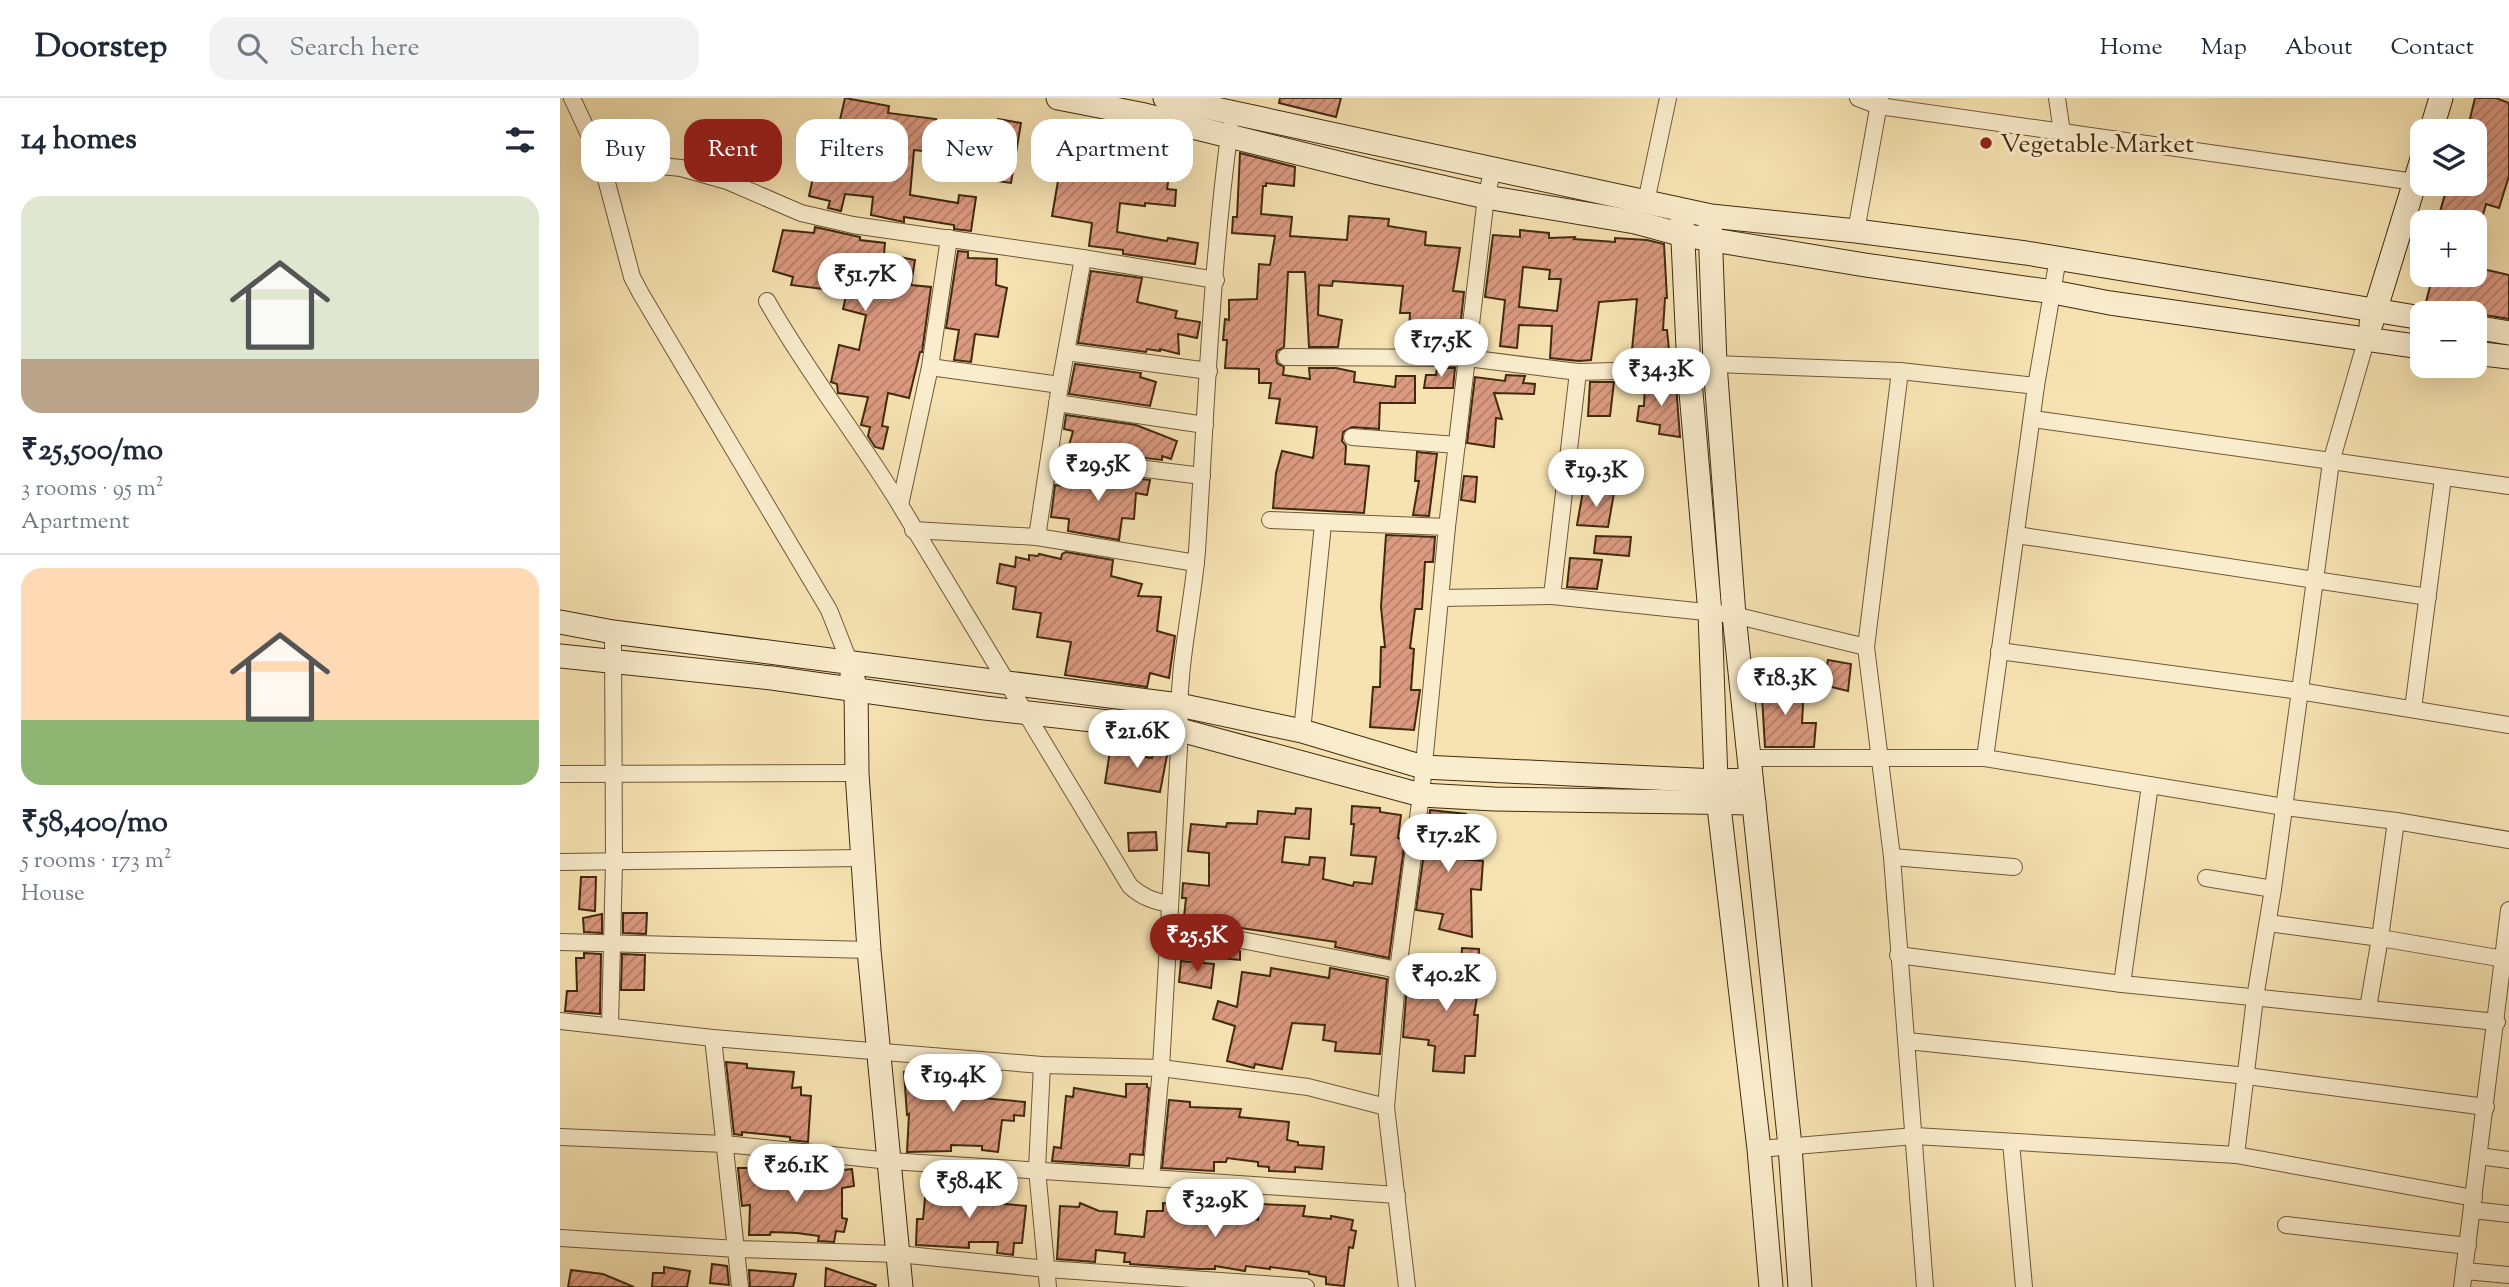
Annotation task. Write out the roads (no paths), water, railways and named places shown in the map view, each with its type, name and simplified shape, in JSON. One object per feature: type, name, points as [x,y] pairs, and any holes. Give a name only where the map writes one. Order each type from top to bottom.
[{"type":"street","points":[[572,98],[582,119]]},
{"type":"street","points":[[1058,98],[1140,114],[1230,123],[1493,169],[1711,216],[1856,231],[2059,258],[2410,316]]},
{"type":"street","points":[[1165,98],[1375,172],[1486,197],[1634,222],[1683,235],[1865,265],[2410,346]]},
{"type":"street","points":[[1646,202],[1668,98]]},
{"type":"street","points":[[1858,98],[2062,132],[2410,181]]},
{"type":"street","points":[[2057,98],[2062,132]]},
{"type":"street","points":[[2435,119],[2441,98]]},
{"type":"street","points":[[1856,231],[1880,102]]},
{"type":"street","points":[[1151,1178],[1161,1068],[1180,730],[1179,705],[1196,564],[1230,123]]},
{"type":"street","points":[[670,167],[727,181],[802,213],[853,225],[1216,280]]},
{"type":"street","points":[[1407,1287],[1387,1107],[1398,970],[1421,795],[1447,527],[1486,197],[1493,169]]},
{"type":"street","points":[[607,182],[632,276],[641,294],[829,610],[849,661],[856,690],[857,773],[869,950],[901,1287]]},
{"type":"street","points":[[2236,1155],[2255,998],[2273,889],[2331,462],[2411,196]]},
{"type":"street","points":[[1681,209],[1689,369],[1710,612],[1716,781],[1721,805],[1759,1149],[1771,1287]]},
{"type":"street","points":[[1711,216],[1715,363],[1734,615],[1790,1146],[1800,1287]]},
{"type":"street","points":[[900,505],[930,367],[949,238]]},
{"type":"street","points":[[1037,537],[1083,258]]},
{"type":"street","points":[[1985,758],[2036,386],[2059,258]]},
{"type":"street","points":[[767,301],[790,341],[900,505],[1130,886],[1153,901],[1170,904]]},
{"type":"street","points":[[2487,329],[2509,333]]},
{"type":"street","points":[[1066,352],[1209,371]]},
{"type":"street","points":[[2487,354],[2509,357]]},
{"type":"street","points":[[1286,358],[1467,358],[1578,372],[1689,369],[1715,363],[1900,370],[2036,386]]},
{"type":"street","points":[[930,367],[1060,385]]},
{"type":"street","points":[[1900,370],[1866,647],[1892,858],[1925,1287]]},
{"type":"street","points":[[1552,596],[1578,372]]},
{"type":"street","points":[[1057,403],[1205,425]]},
{"type":"street","points":[[2033,419],[2509,486]]},
{"type":"street","points":[[1352,437],[1457,445]]},
{"type":"street","points":[[1049,457],[1202,477]]},
{"type":"street","points":[[2413,709],[2443,478]]},
{"type":"street","points":[[1270,520],[1447,527]]},
{"type":"street","points":[[1302,731],[1323,524]]},
{"type":"street","points":[[913,530],[1037,537],[1196,564]]},
{"type":"street","points":[[2017,535],[2428,597]]},
{"type":"street","points":[[1441,598],[1552,596],[1710,612],[1734,615],[1866,647]]},
{"type":"street","points":[[560,622],[613,632],[1179,705],[1302,731],[1423,767],[1716,781],[1750,769],[1881,758],[1985,758],[2284,807],[2396,821],[2509,840]]},
{"type":"street","points":[[610,1026],[614,863],[613,632]]},
{"type":"street","points":[[1999,651],[2298,691],[2509,725]]},
{"type":"street","points":[[560,656],[772,678],[985,708],[1180,730],[1421,795],[1721,805],[1754,803]]},
{"type":"street","points":[[560,774],[857,773]]},
{"type":"street","points":[[2122,984],[2150,785]]},
{"type":"street","points":[[2368,1009],[2396,821]]},
{"type":"street","points":[[560,862],[863,858]]},
{"type":"street","points":[[1892,858],[2014,867]]},
{"type":"street","points":[[2206,878],[2273,889]]},
{"type":"street","points":[[2509,910],[2504,958],[2505,983],[2497,1022],[2464,1279],[2509,1275]]},
{"type":"street","points":[[2268,922],[2504,958]]},
{"type":"street","points":[[1241,940],[1398,970]]},
{"type":"street","points":[[560,942],[869,950]]},
{"type":"street","points":[[1898,955],[2122,984],[2497,1022]]},
{"type":"street","points":[[560,1021],[713,1038],[1042,1065],[1161,1068],[1319,1088],[1387,1107]]},
{"type":"street","points":[[713,1038],[740,1287]]},
{"type":"street","points":[[1907,1041],[2247,1076],[2486,1107]]},
{"type":"street","points":[[1042,1065],[1037,1169],[1048,1287]]},
{"type":"street","points":[[1759,1149],[1915,1136],[2236,1155],[2473,1204],[2509,1214]]},
{"type":"street","points":[[560,1138],[725,1144],[890,1161],[1397,1195]]},
{"type":"street","points":[[2011,1142],[2028,1286]]},
{"type":"street","points":[[2479,1156],[2509,1160]]},
{"type":"street","points":[[2286,1225],[2468,1246]]},
{"type":"street","points":[[560,1238],[737,1250],[898,1254],[1047,1269],[1306,1287]]},
{"type":"place","name":"Vegetable Market","points":[[1986,143]]}]
